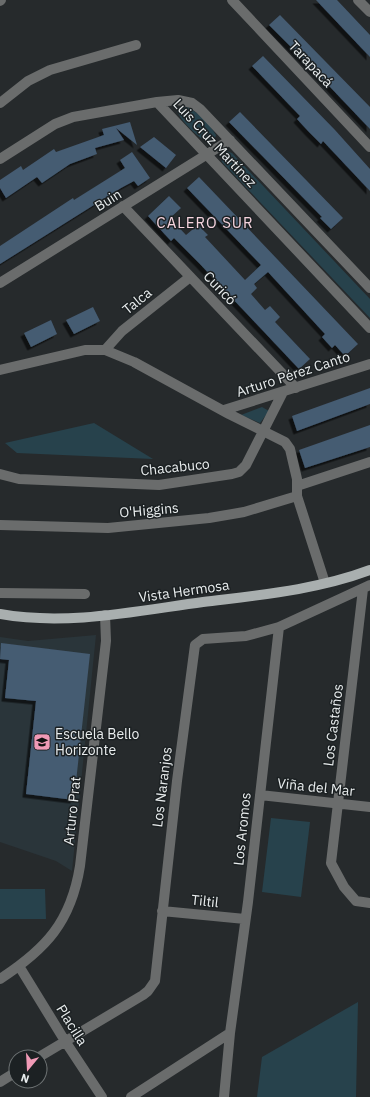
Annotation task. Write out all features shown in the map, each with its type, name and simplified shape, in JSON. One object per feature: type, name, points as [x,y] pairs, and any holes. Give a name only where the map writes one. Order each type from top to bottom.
[{"type":"main road","name":"Vista Hermosa","points":[[0,614],[46,618],[105,615],[278,592],[325,583],[370,570]]},
{"type":"street","name":"Tarapacá","points":[[232,0],[370,147]]},
{"type":"street","points":[[358,0],[370,12]]},
{"type":"street","points":[[0,103],[28,81],[50,70],[136,45]]},
{"type":"street","name":"Luis Cruz Martínez","points":[[157,102],[178,100],[192,103],[200,109],[370,288]]},
{"type":"street","points":[[0,159],[46,130],[65,120],[82,115],[157,102]]},
{"type":"street","name":"Luis Cruz Martínez","points":[[157,102],[370,328]]},
{"type":"street","name":"Buin","points":[[0,283],[230,140]]},
{"type":"street","name":"Curicó","points":[[123,206],[296,388]]},
{"type":"street","name":"Talca","points":[[105,350],[122,331],[190,277]]},
{"type":"street","name":"Arturo Pérez Canto","points":[[0,370],[85,350],[105,350],[134,362],[287,444],[297,479],[297,491],[325,583]]},
{"type":"street","name":"Arturo Pérez Canto","points":[[224,410],[370,364]]},
{"type":"street","name":"Chacabuco","points":[[0,474],[19,479],[153,485],[172,484],[239,472],[246,465],[283,392]]},
{"type":"street","name":"O'Higgins","points":[[0,525],[108,528],[209,518],[244,512],[370,462]]},
{"type":"street","name":"Los Naranjos","points":[[48,1051],[142,995],[152,986],[156,975],[178,774],[195,645],[203,639],[246,636],[279,627],[367,587]]},
{"type":"street","name":"Los Castaños","points":[[367,587],[331,864],[344,887],[356,902],[370,903]]},
{"type":"street","points":[[0,592],[85,594]]},
{"type":"street","name":"Arturo Prat","points":[[0,979],[20,966],[38,951],[55,931],[69,907],[78,880],[106,641],[105,615]]},
{"type":"street","name":"Los Aromos","points":[[224,1097],[230,1033],[260,796],[279,627]]},
{"type":"street","name":"Viña del Mar","points":[[260,796],[370,807]]},
{"type":"street","name":"Tiltil","points":[[162,911],[245,919]]},
{"type":"street","name":"Placilla","points":[[20,966],[65,1041],[102,1097]]},
{"type":"street","points":[[130,1097],[230,1033]]},
{"type":"shaded area","points":[[183,106],[188,107],[197,113],[210,126],[216,135],[214,141],[210,143],[206,142],[184,122],[180,117],[177,108]]},
{"type":"shaded area","points":[[223,150],[232,153],[370,299],[370,318],[222,162],[220,153]]},
{"type":"shaded area","points":[[262,407],[269,411],[260,423],[241,415]]},
{"type":"shaded area","points":[[94,423],[153,459],[17,453],[5,443]]},
{"type":"shaded area","name":"Escuela Bello Horizonte","points":[[96,635],[72,871],[56,861],[0,842],[0,637],[28,641]]},
{"type":"shaded area","points":[[271,818],[310,822],[301,897],[262,892]]},
{"type":"shaded area","points":[[0,889],[45,889],[46,919],[0,919]]},
{"type":"shaded area","points":[[358,1002],[356,1097],[257,1097],[262,1057]]},
{"type":"building","points":[[316,0],[337,0],[370,35],[370,57]]},
{"type":"building","points":[[280,15],[370,107],[370,129],[269,25]]},
{"type":"building","points":[[263,56],[335,130],[370,169],[370,191],[323,141],[321,144],[308,131],[297,119],[300,116],[252,66]]},
{"type":"building","points":[[240,112],[343,218],[331,229],[320,218],[322,217],[229,122]]},
{"type":"building","points":[[130,122],[137,145],[116,128],[124,140],[95,148],[97,154],[70,164],[42,183],[37,177],[6,198],[0,188],[0,180],[21,166],[23,170],[54,149],[56,152],[104,135],[102,129]]},
{"type":"building","points":[[154,137],[176,155],[166,168],[140,147]]},
{"type":"building","points":[[132,152],[150,178],[138,186],[134,181],[121,188],[0,264],[0,246],[73,198],[74,200],[125,168],[120,160]]},
{"type":"building","points":[[199,177],[358,344],[345,356],[335,345],[332,348],[322,337],[325,334],[268,272],[254,284],[257,288],[251,294],[265,310],[270,306],[280,317],[275,322],[310,359],[299,369],[199,263],[174,238],[171,241],[148,216],[169,196],[181,208],[170,218],[186,235],[198,225],[208,235],[205,237],[245,280],[261,265],[187,188]]},
{"type":"building","points":[[93,307],[100,321],[74,334],[66,320]]},
{"type":"building","points":[[51,320],[57,334],[31,347],[24,333]]},
{"type":"building","points":[[370,388],[370,404],[297,431],[292,416]]},
{"type":"building","points":[[370,425],[370,447],[305,468],[299,450]]},
{"type":"building","points":[[1,643],[90,654],[74,800],[26,794],[36,701],[5,698],[9,660],[0,659]]},
{"type":"place","name":"Escuela Bello Horizonte","points":[[42,742]]},
{"type":"district","name":"CALERO SUR","points":[[205,222]]}]
